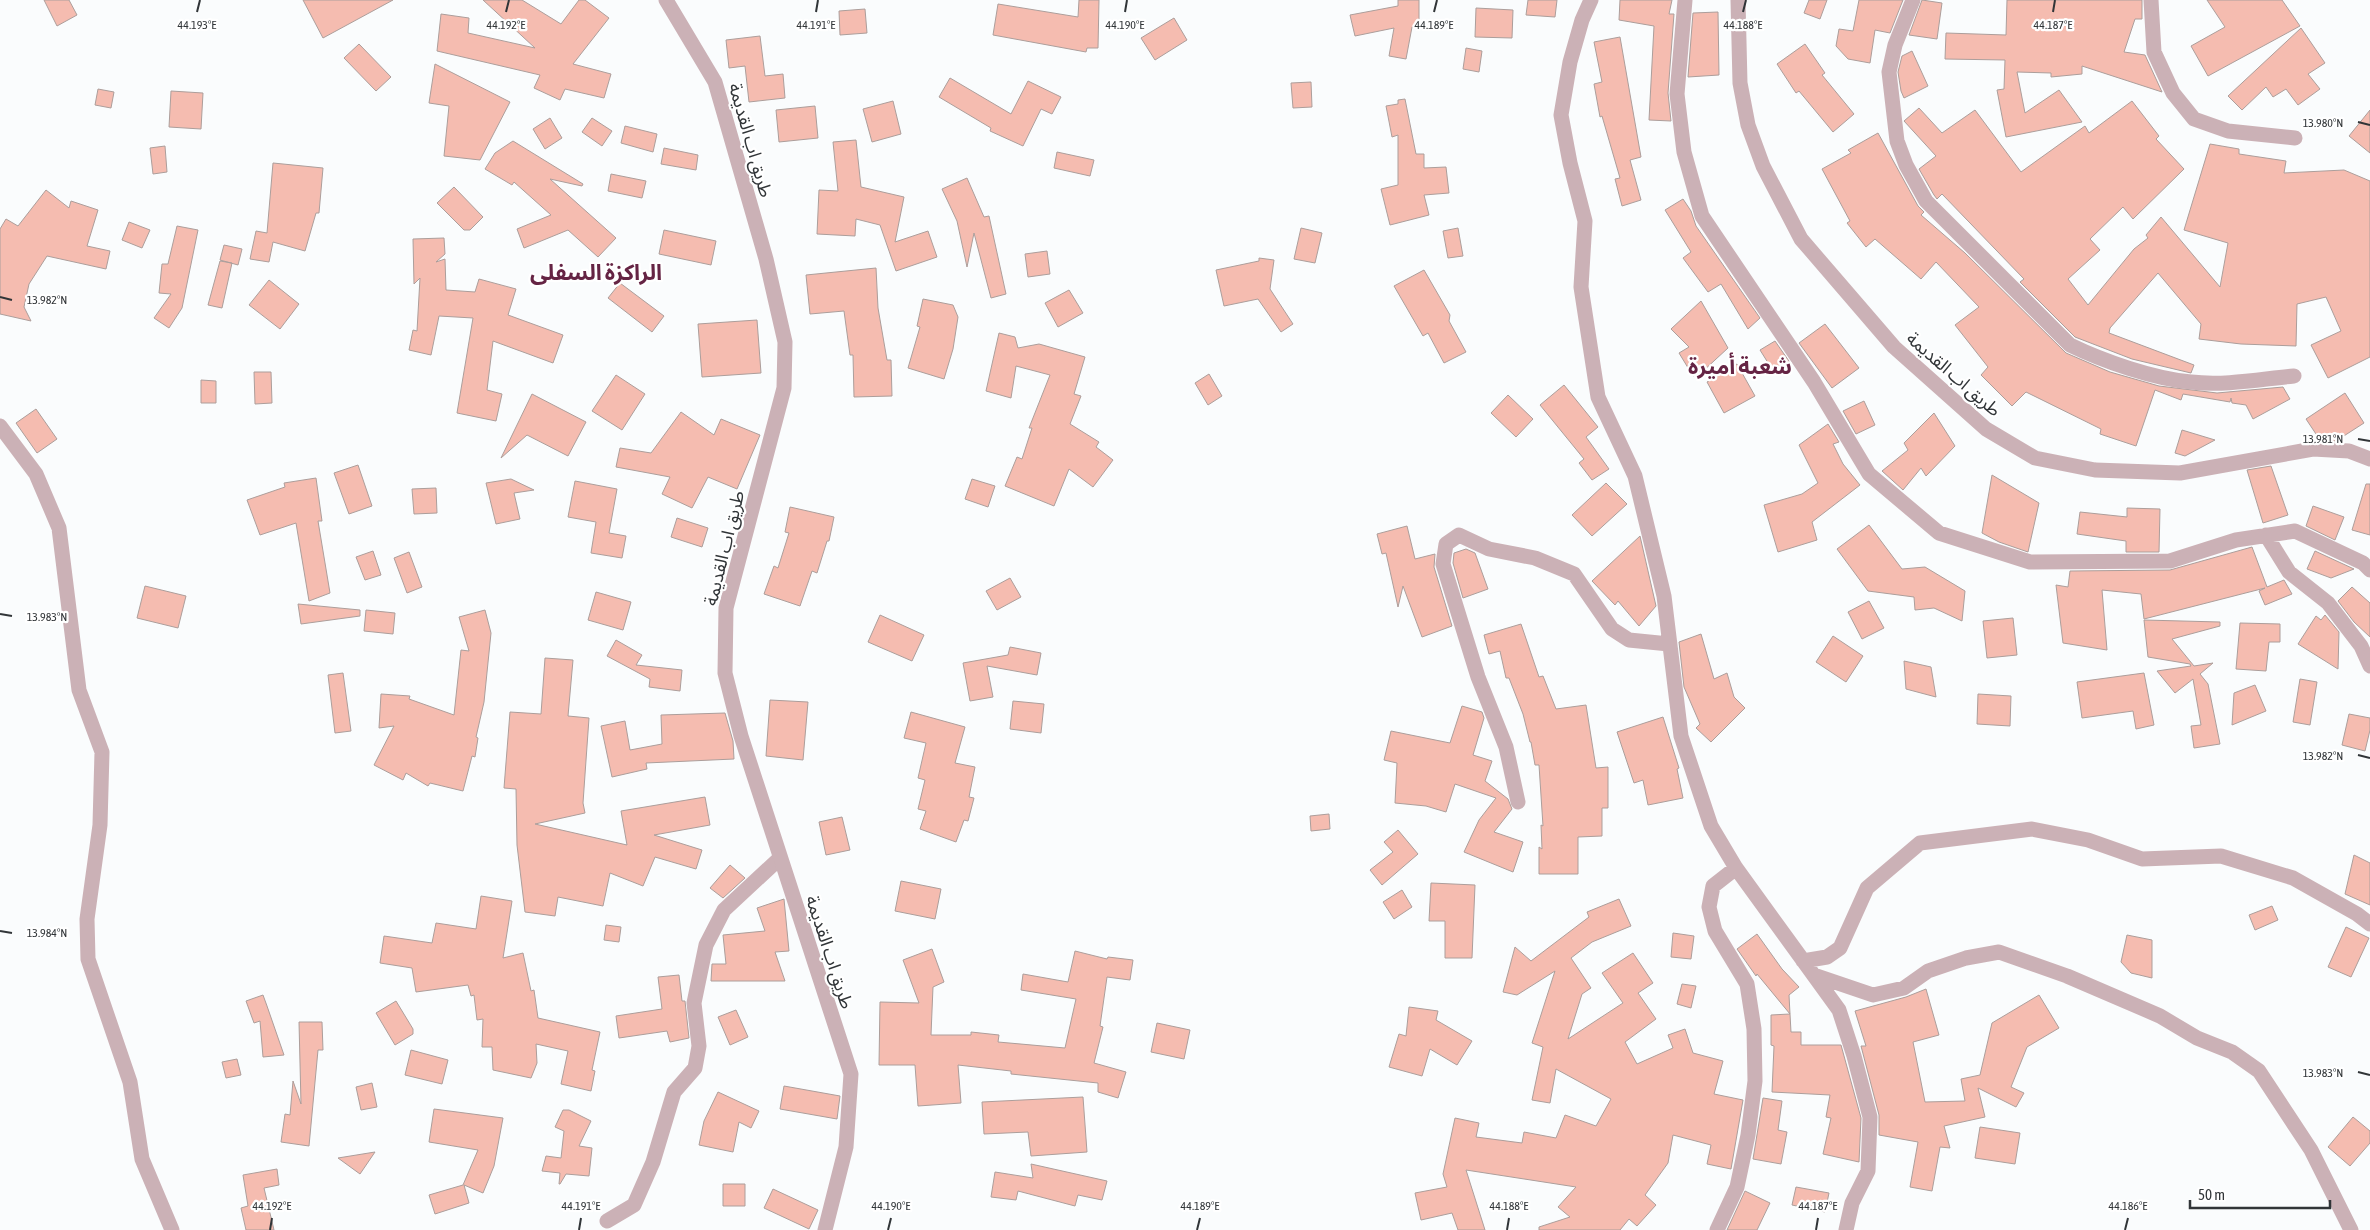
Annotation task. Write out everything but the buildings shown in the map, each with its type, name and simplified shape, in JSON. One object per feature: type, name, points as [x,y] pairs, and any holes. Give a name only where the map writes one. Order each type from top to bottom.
[{"type":"street","name":"طريق اب القديمة","points":[[666,0],[715,82],[766,259],[785,342],[784,388],[726,608],[725,673],[740,736],[851,1074],[846,1147],[825,1230]]},
{"type":"street","points":[[1591,0],[1582,20],[1570,62],[1562,115],[1570,163],[1585,221],[1582,296],[1598,397],[1635,476],[1664,596],[1681,736],[1710,826],[1736,868],[1839,1010],[1854,1056],[1870,1117],[1868,1171],[1852,1203],[1846,1230]]},
{"type":"street","points":[[1684,0],[1678,94],[1684,152],[1702,216],[1814,382],[1870,474],[1939,534],[2030,562],[2170,561],[2236,540],[2295,530],[2363,563],[2370,570]]},
{"type":"street","name":"طريق اب القديمة","points":[[1738,0],[1740,83],[1748,125],[1763,166],[1801,239],[1894,347],[1986,429],[2035,458],[2095,470],[2180,473],[2312,449],[2349,451],[2370,460]]},
{"type":"street","points":[[1913,0],[1895,44],[1889,72],[1897,141],[1906,165],[1926,201],[2070,345],[2097,358],[2190,382],[2234,382],[2294,376]]},
{"type":"street","points":[[2150,0],[2154,52],[2173,93],[2194,119],[2228,132],[2295,138]]},
{"type":"street","points":[[0,426],[36,474],[59,528],[79,690],[102,752],[100,825],[87,919],[88,959],[130,1082],[142,1159],[172,1230]]},
{"type":"street","points":[[1518,802],[1506,747],[1478,677],[1443,564],[1446,544],[1459,535],[1489,549],[1535,558],[1574,574],[1612,629],[1629,640],[1669,644]]},
{"type":"street","points":[[2266,535],[2289,572],[2328,603],[2361,646],[2370,666]]},
{"type":"street","points":[[1803,960],[1827,957],[1840,948],[1867,888],[1920,843],[2032,828],[2088,840],[2142,859],[2221,856],[2293,878],[2357,914],[2370,924]]},
{"type":"street","points":[[607,1221],[634,1205],[653,1162],[674,1092],[695,1068],[699,1046],[694,1003],[706,945],[724,910],[780,858]]},
{"type":"street","points":[[1717,1230],[1737,1187],[1748,1135],[1755,1081],[1754,1028],[1747,984],[1716,931],[1709,907],[1713,886],[1736,868]]},
{"type":"street","points":[[1814,975],[1873,995],[1904,988],[1928,971],[1966,958],[2000,952],[2068,976],[2160,1016],[2196,1038],[2232,1052],[2258,1071],[2311,1150],[2351,1230]]},
{"type":"district","name":"الراكزة السفلى","points":[[596,272]]},
{"type":"district","name":"شعبة أميرة","points":[[1740,366]]}]
